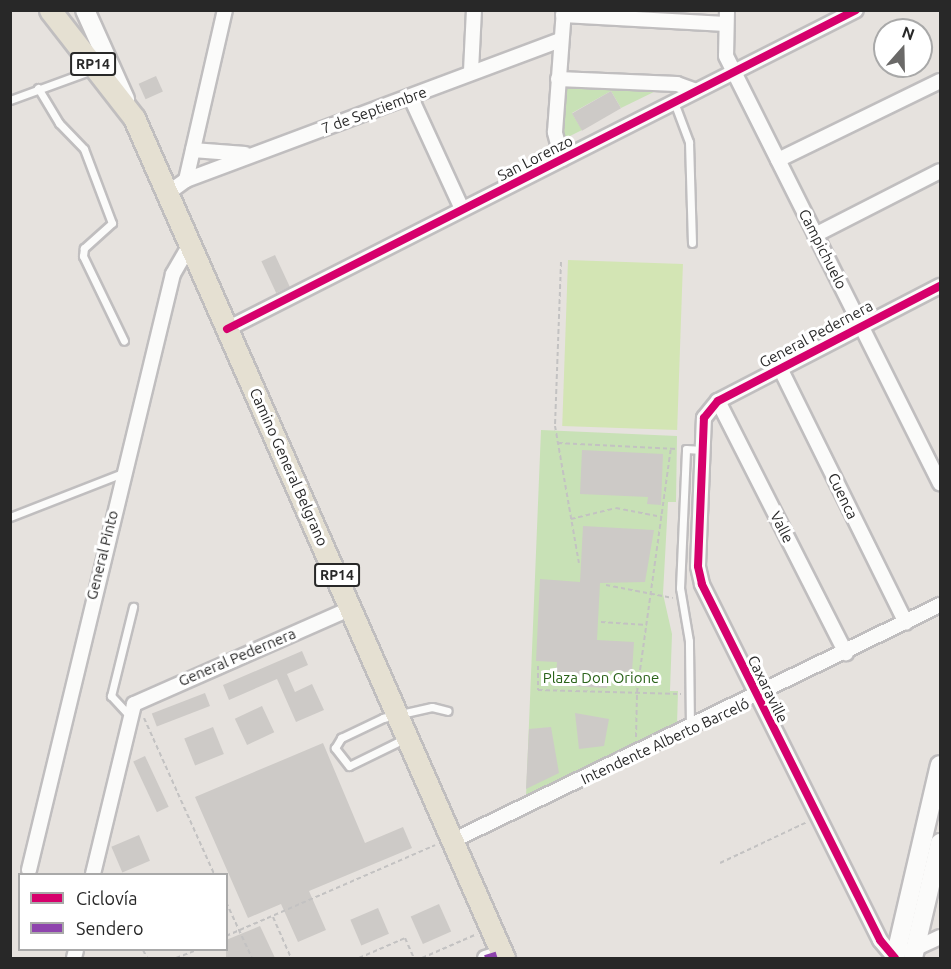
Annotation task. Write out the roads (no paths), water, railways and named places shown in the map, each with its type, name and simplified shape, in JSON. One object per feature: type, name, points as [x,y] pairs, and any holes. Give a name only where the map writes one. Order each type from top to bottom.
[{"type":"main road","name":"RP14","points":[[50,10],[134,118]]},
{"type":"main road","name":"Camino General Belgrano","points":[[134,118],[408,737],[445,842],[497,957]]},
{"type":"street","name":"Camino General Belgrano","points":[[86,10],[134,118]]},
{"type":"street","points":[[168,193],[186,180],[225,10]]},
{"type":"street","points":[[471,71],[474,10]]},
{"type":"street","name":"San Lorenzo","points":[[227,329],[856,10]]},
{"type":"street","points":[[562,159],[555,132],[564,13],[726,17]]},
{"type":"street","name":"Campichuelo","points":[[726,17],[724,50],[734,73],[940,483]]},
{"type":"street","name":"7 de Septiembre","points":[[186,180],[411,98],[471,71],[561,40]]},
{"type":"street","points":[[558,79],[677,84],[696,91]]},
{"type":"street","points":[[778,160],[940,81]]},
{"type":"street","points":[[411,98],[462,209]]},
{"type":"street","points":[[193,150],[250,155]]},
{"type":"street","points":[[815,235],[940,171]]},
{"type":"street","name":"General Pinto","points":[[29,870],[123,473],[173,274],[189,246]]},
{"type":"street","name":"General Pedernera","points":[[706,410],[718,401],[861,325],[940,286]]},
{"type":"street","name":"Cuenca","points":[[780,368],[906,623]]},
{"type":"street","name":"Valle","points":[[718,401],[846,653]]},
{"type":"street","name":"Caxaraville","points":[[706,410],[702,450],[699,574],[757,698],[817,817],[880,940],[895,958]]},
{"type":"street","name":"Intendente Alberto Barceló","points":[[445,842],[757,698],[940,605]]},
{"type":"street","name":"General Pedernera","points":[[135,714],[142,698],[352,608]]},
{"type":"street","points":[[93,873],[135,714]]},
{"type":"street","points":[[940,765],[895,958],[915,953],[940,937]]},
{"type":"street","points":[[915,953],[940,843]]},
{"type":"lane","points":[[10,100],[96,68]]},
{"type":"lane","points":[[38,88],[59,123],[84,149],[112,223],[84,248],[83,256],[124,341]]},
{"type":"lane","points":[[675,102],[689,142],[692,243]]},
{"type":"lane","points":[[691,729],[687,694],[689,641],[681,600],[686,449],[702,450]]},
{"type":"lane","points":[[10,517],[123,473]]},
{"type":"lane","points":[[133,607],[111,696],[135,714]]},
{"type":"lane","points":[[408,737],[349,766],[335,748],[344,736],[398,716],[432,707],[448,711]]},
{"type":"park label","name":"Plaza Don Orione","points":[[601,678]]}]
